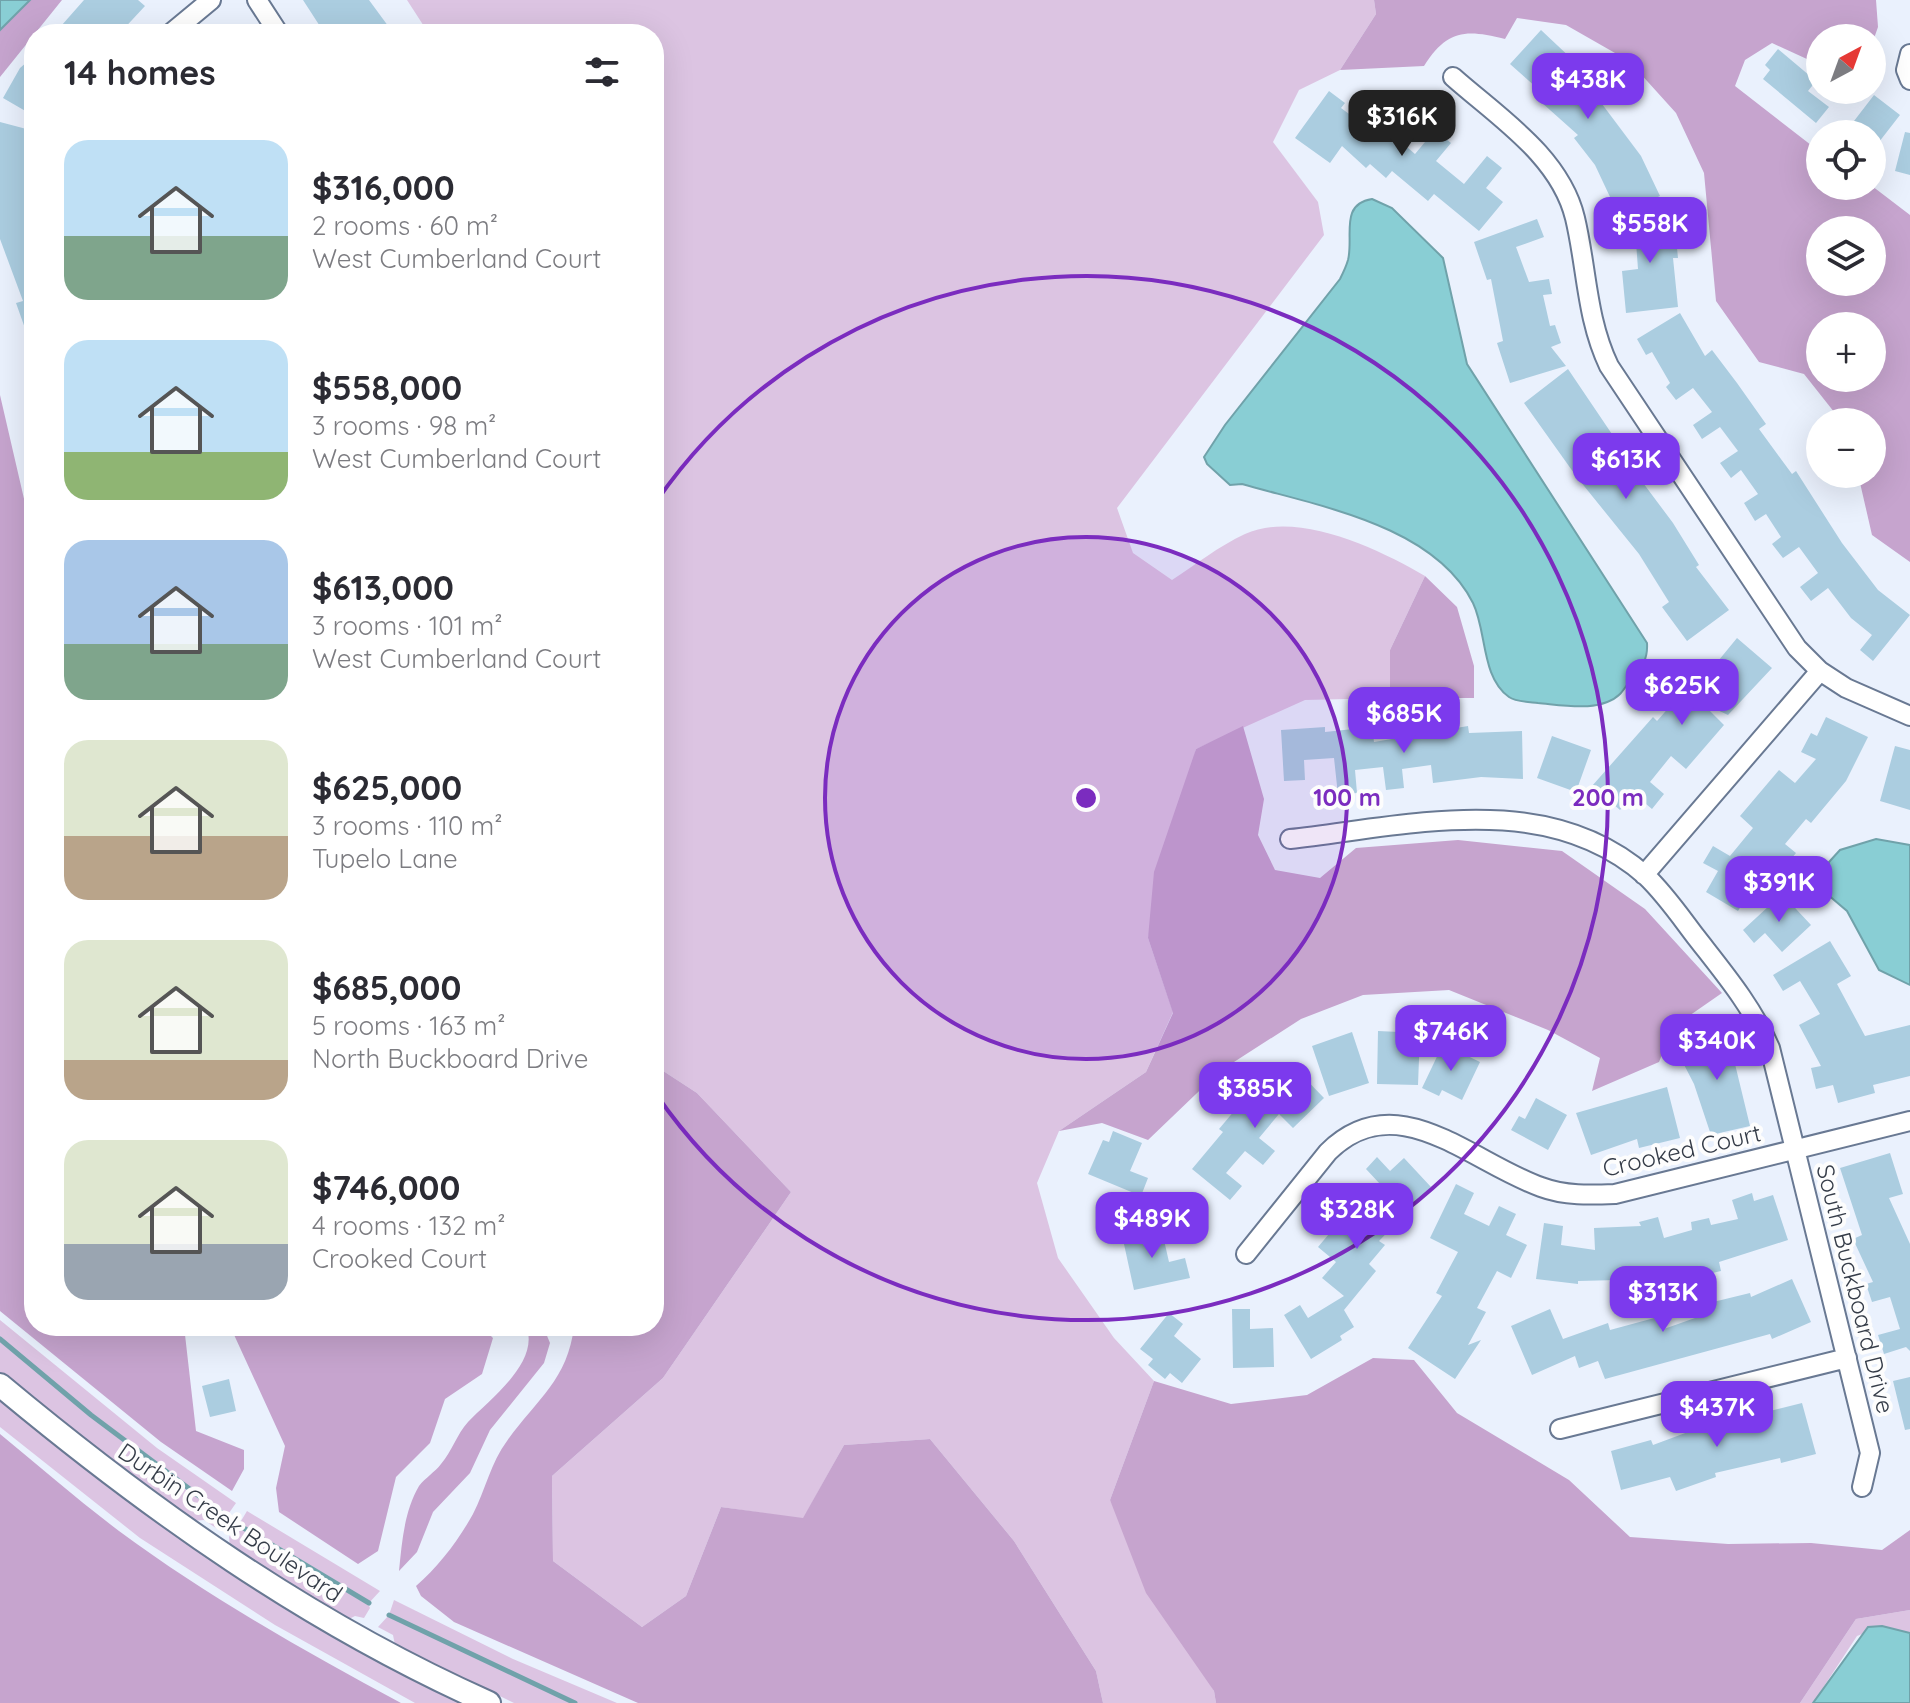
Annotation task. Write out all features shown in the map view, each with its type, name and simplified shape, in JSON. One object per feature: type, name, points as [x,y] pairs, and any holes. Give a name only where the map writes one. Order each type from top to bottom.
[{"type":"street","points":[[182,24],[211,0]]},
{"type":"street","points":[[257,0],[273,24]]},
{"type":"street","points":[[1910,54],[1906,70],[1910,80]]},
{"type":"street","points":[[1453,77],[1538,152],[1558,178],[1575,216],[1592,326],[1609,366],[1782,627],[1820,671],[1858,694],[1910,716]]},
{"type":"street","points":[[1644,875],[1820,671]]},
{"type":"street","name":"South Buckboard Drive","points":[[1290,839],[1489,818],[1548,827],[1576,835],[1618,855],[1644,875],[1680,916],[1758,1021],[1770,1048],[1870,1453],[1862,1487]]},
{"type":"street","name":"Crooked Court","points":[[1246,1254],[1328,1152],[1342,1138],[1368,1125],[1386,1123],[1415,1127],[1540,1187],[1586,1195],[1615,1194],[1910,1121]]},
{"type":"street","points":[[1560,1429],[1847,1358]]},
{"type":"street","name":"Durbin Creek Boulevard","points":[[0,1385],[96,1465],[230,1560],[362,1639],[489,1703]]},
{"type":"shaded area","points":[[30,0],[62,0],[43,24],[24,24],[24,47],[0,77],[0,30]]},
{"type":"shaded area","points":[[407,0],[1374,0],[1376,14],[1340,70],[1299,90],[1273,142],[1318,202],[1324,235],[1117,508],[1133,553],[1172,580],[1245,534],[1266,528],[1289,527],[1313,530],[1362,545],[1425,576],[1390,650],[1390,698],[1305,700],[1196,749],[1148,938],[1173,1012],[1146,1072],[1059,1131],[1037,1183],[1058,1258],[1114,1338],[1154,1381],[1110,1500],[1214,1691],[1216,1703],[1103,1703],[1096,1671],[1014,1541],[930,1439],[844,1445],[803,1519],[721,1507],[686,1596],[642,1627],[553,1561],[552,1476],[663,1378],[791,1192],[697,1093],[664,1072],[664,24],[423,24]]},
{"type":"shaded area","points":[[1374,0],[1876,0],[1878,24],[1806,24],[1806,59],[1772,43],[1745,60],[1735,86],[1806,141],[1806,200],[1886,200],[1886,197],[1910,215],[1910,562],[1872,535],[1861,488],[1886,488],[1886,408],[1831,408],[1818,392],[1886,392],[1886,312],[1806,312],[1806,377],[1759,362],[1716,301],[1704,173],[1676,113],[1629,61],[1566,25],[1517,18],[1505,39],[1479,34],[1458,35],[1441,45],[1424,66],[1340,70],[1376,14]]},
{"type":"shaded area","points":[[0,395],[24,499],[24,1331],[0,1311]]},
{"type":"shaded area","points":[[1425,576],[1457,607],[1474,666],[1474,698],[1390,698],[1390,650]]},
{"type":"shaded area","points":[[1243,726],[1264,799],[1258,835],[1275,870],[1320,878],[1356,848],[1458,840],[1562,851],[1645,909],[1722,993],[1673,1027],[1659,1062],[1592,1091],[1600,1058],[1548,1030],[1449,990],[1363,995],[1301,1019],[1220,1071],[1148,1140],[1102,1123],[1059,1131],[1146,1072],[1173,1013],[1148,938],[1154,872],[1196,749]]},
{"type":"shaded area","points":[[664,1072],[697,1093],[791,1192],[663,1378],[552,1476],[553,1561],[642,1627],[686,1596],[721,1507],[803,1518],[844,1445],[930,1439],[1014,1541],[1096,1671],[1103,1703],[638,1703],[454,1622],[421,1596],[416,1586],[440,1562],[461,1534],[501,1449],[558,1375],[572,1336],[664,1336]]},
{"type":"shaded area","points":[[0,1320],[157,1448],[236,1503],[229,1513],[222,1515],[226,1521],[219,1530],[204,1520],[192,1521],[92,1448],[0,1372]]},
{"type":"shaded area","points":[[31,1336],[185,1336],[196,1431],[244,1450],[244,1469],[232,1491],[161,1442]]},
{"type":"shaded area","points":[[235,1336],[493,1338],[482,1374],[445,1399],[430,1443],[396,1477],[378,1551],[358,1564],[279,1512],[276,1488],[285,1446]]},
{"type":"shaded area","points":[[528,1336],[547,1336],[550,1343],[544,1363],[490,1430],[470,1473],[433,1512],[417,1552],[399,1571],[407,1517],[419,1486],[439,1467],[468,1422],[520,1366]]},
{"type":"shaded area","points":[[1373,1358],[1414,1360],[1457,1413],[1569,1480],[1630,1537],[1728,1544],[1811,1543],[1882,1550],[1910,1530],[1910,1610],[1856,1619],[1800,1703],[1216,1703],[1214,1691],[1146,1593],[1110,1500],[1154,1381],[1231,1404],[1307,1395]]},
{"type":"shaded area","points":[[0,1396],[457,1698],[459,1703],[415,1703],[275,1625],[140,1538],[0,1427]]},
{"type":"shaded area","points":[[0,1434],[152,1555],[292,1643],[401,1703],[0,1703]]},
{"type":"shaded area","points":[[247,1511],[380,1591],[368,1604],[370,1608],[364,1618],[355,1616],[349,1619],[230,1547],[229,1537],[235,1528],[243,1526],[241,1521]]},
{"type":"shaded area","points":[[394,1600],[513,1659],[617,1703],[514,1703],[395,1645],[393,1635],[378,1627],[389,1615]]},
{"type":"shaded area","points":[[1910,1610],[1910,1633],[1882,1626],[1857,1636],[1813,1703],[1800,1703],[1856,1619]]},
{"type":"water","points":[[0,0],[30,0],[0,30]]},
{"type":"water","points":[[1372,199],[1392,208],[1443,258],[1467,364],[1647,643],[1641,667],[1612,700],[1581,706],[1523,702],[1509,697],[1500,688],[1489,666],[1473,603],[1455,576],[1431,555],[1371,522],[1242,484],[1230,485],[1207,464],[1204,457],[1225,425],[1340,279],[1348,260],[1351,214],[1362,202]]},
{"type":"water","points":[[1876,839],[1910,845],[1910,985],[1879,970],[1847,911],[1827,894],[1824,880],[1829,862],[1840,850]]},
{"type":"water","points":[[1882,1626],[1910,1633],[1910,1703],[1813,1703],[1868,1627]]},
{"type":"building","points":[[84,0],[138,0],[145,6],[128,24],[63,24]]},
{"type":"building","points":[[303,0],[369,0],[387,24],[319,24]]},
{"type":"building","points":[[1541,30],[1607,92],[1599,100],[1641,156],[1660,196],[1619,216],[1595,165],[1574,138],[1578,135],[1541,102],[1546,96],[1510,64]]},
{"type":"building","points":[[1778,49],[1806,73],[1806,104],[1825,104],[1829,107],[1818,120],[1812,120],[1763,79],[1770,70],[1765,65]]},
{"type":"building","points":[[24,65],[24,110],[3,98]]},
{"type":"building","points":[[1329,91],[1345,103],[1341,108],[1372,131],[1399,101],[1412,114],[1393,135],[1415,154],[1435,130],[1451,143],[1436,161],[1464,184],[1487,156],[1502,168],[1486,188],[1503,202],[1479,231],[1434,194],[1428,201],[1392,171],[1386,178],[1370,164],[1366,168],[1342,146],[1330,163],[1295,138]]},
{"type":"building","points":[[1867,104],[1886,104],[1900,115],[1886,133],[1886,120],[1855,120]]},
{"type":"building","points":[[0,122],[24,128],[24,326],[16,303],[23,301],[0,239]]},
{"type":"building","points":[[1905,132],[1910,133],[1910,175],[1895,171]]},
{"type":"building","points":[[1674,218],[1678,258],[1673,258],[1678,307],[1626,313],[1622,271],[1638,269],[1636,242],[1616,244],[1614,223]]},
{"type":"building","points":[[1537,219],[1544,237],[1516,247],[1529,282],[1549,279],[1552,294],[1543,295],[1550,326],[1555,325],[1561,343],[1551,347],[1566,366],[1510,383],[1497,343],[1503,341],[1491,279],[1487,280],[1474,242]]},
{"type":"building","points":[[1680,313],[1705,356],[1712,350],[1766,424],[1759,429],[1792,474],[1796,471],[1842,543],[1878,590],[1910,615],[1873,661],[1860,650],[1872,635],[1851,618],[1828,588],[1811,601],[1800,587],[1818,573],[1799,547],[1783,558],[1772,544],[1781,537],[1766,514],[1755,521],[1744,503],[1758,494],[1741,470],[1731,478],[1720,463],[1738,451],[1720,427],[1702,439],[1693,425],[1712,412],[1693,388],[1676,400],[1666,387],[1670,383],[1652,352],[1646,355],[1637,339]]},
{"type":"building","points":[[1568,369],[1620,446],[1617,448],[1673,523],[1699,565],[1696,567],[1729,610],[1687,641],[1662,607],[1669,602],[1639,554],[1576,476],[1524,403]]},
{"type":"building","points":[[1737,638],[1772,668],[1728,715],[1711,707],[1709,710],[1724,725],[1686,769],[1671,756],[1650,782],[1664,794],[1652,809],[1634,794],[1620,810],[1592,786],[1653,717],[1657,721],[1700,672],[1705,677]]},
{"type":"building","points":[[1826,717],[1868,737],[1846,781],[1811,823],[1806,819],[1785,844],[1796,853],[1776,877],[1764,867],[1738,911],[1706,892],[1718,871],[1703,863],[1713,846],[1730,856],[1753,828],[1740,816],[1779,770],[1795,783],[1816,759],[1801,752],[1811,733],[1817,736]]},
{"type":"building","points":[[1468,726],[1469,733],[1522,731],[1523,779],[1481,777],[1433,783],[1431,765],[1402,769],[1404,788],[1386,790],[1383,767],[1355,770],[1357,793],[1338,795],[1334,758],[1304,760],[1305,780],[1284,781],[1281,730],[1325,727],[1325,732],[1372,727],[1374,742]]},
{"type":"building","points":[[1552,736],[1591,750],[1576,792],[1537,778]]},
{"type":"building","points":[[1895,746],[1910,750],[1910,810],[1880,801]]},
{"type":"building","points":[[1782,894],[1811,925],[1782,952],[1765,933],[1754,943],[1743,930]]},
{"type":"building","points":[[1830,941],[1851,976],[1837,984],[1865,1036],[1910,1025],[1910,1076],[1873,1085],[1875,1093],[1838,1103],[1833,1085],[1816,1089],[1811,1068],[1821,1066],[1799,1025],[1820,1014],[1800,981],[1783,991],[1773,975]]},
{"type":"building","points":[[1719,1024],[1738,1062],[1735,1064],[1750,1126],[1711,1135],[1694,1084],[1679,1055],[1705,1042],[1700,1033]]},
{"type":"building","points":[[1378,1031],[1420,1033],[1418,1085],[1377,1084]]},
{"type":"building","points":[[1352,1032],[1369,1083],[1329,1096],[1312,1046]]},
{"type":"building","points":[[1443,1044],[1480,1062],[1462,1100],[1442,1090],[1439,1096],[1422,1088]]},
{"type":"building","points":[[1295,1068],[1324,1098],[1293,1128],[1279,1114],[1259,1138],[1275,1151],[1263,1165],[1245,1151],[1226,1173],[1242,1186],[1230,1200],[1192,1169],[1223,1132],[1219,1129],[1246,1097],[1256,1106]]},
{"type":"building","points":[[1667,1087],[1680,1138],[1639,1148],[1637,1139],[1591,1155],[1576,1113]]},
{"type":"building","points":[[1536,1098],[1567,1115],[1548,1150],[1511,1130],[1519,1116],[1525,1119]]},
{"type":"building","points":[[1113,1131],[1142,1143],[1130,1171],[1148,1178],[1141,1196],[1088,1174],[1103,1140],[1109,1142]]},
{"type":"building","points":[[1890,1153],[1903,1194],[1889,1198],[1910,1244],[1910,1351],[1906,1347],[1884,1354],[1878,1335],[1900,1329],[1890,1297],[1872,1302],[1866,1284],[1873,1282],[1853,1239],[1862,1235],[1840,1168]]},
{"type":"building","points":[[1377,1157],[1390,1171],[1404,1158],[1431,1187],[1379,1241],[1385,1245],[1369,1264],[1376,1271],[1344,1310],[1354,1327],[1340,1336],[1342,1340],[1311,1359],[1284,1315],[1300,1305],[1308,1318],[1344,1296],[1322,1278],[1336,1262],[1318,1247],[1334,1228],[1325,1220],[1337,1206],[1352,1218],[1380,1184],[1366,1169]]},
{"type":"building","points":[[1456,1184],[1474,1193],[1464,1214],[1489,1226],[1499,1206],[1516,1214],[1506,1235],[1527,1245],[1511,1278],[1497,1271],[1477,1308],[1486,1312],[1468,1345],[1481,1340],[1455,1379],[1408,1348],[1442,1296],[1436,1293],[1458,1252],[1430,1238]]},
{"type":"building","points":[[1752,1193],[1754,1201],[1773,1195],[1788,1240],[1719,1262],[1721,1271],[1704,1275],[1702,1267],[1658,1279],[1578,1281],[1578,1284],[1536,1279],[1544,1223],[1563,1226],[1561,1245],[1595,1250],[1594,1228],[1641,1226],[1639,1222],[1658,1217],[1664,1238],[1692,1230],[1691,1222],[1709,1218],[1711,1225],[1738,1219],[1732,1200]]},
{"type":"building","points":[[1161,1227],[1169,1262],[1185,1258],[1190,1278],[1134,1290],[1122,1235]]},
{"type":"building","points":[[1792,1279],[1811,1322],[1772,1339],[1770,1334],[1605,1379],[1598,1361],[1579,1368],[1575,1356],[1532,1375],[1511,1326],[1550,1309],[1563,1339],[1608,1323],[1610,1330],[1658,1317],[1661,1330],[1712,1312],[1709,1303],[1750,1293],[1751,1297]]},
{"type":"building","points":[[1232,1309],[1250,1309],[1250,1329],[1273,1328],[1274,1367],[1233,1368]]},
{"type":"building","points":[[1169,1313],[1183,1324],[1174,1336],[1201,1359],[1182,1383],[1170,1373],[1165,1379],[1148,1365],[1153,1359],[1140,1349]]},
{"type":"building","points":[[1910,1377],[1910,1429],[1905,1430],[1893,1381]]},
{"type":"building","points":[[229,1379],[236,1411],[210,1417],[202,1386]]},
{"type":"building","points":[[1802,1403],[1816,1454],[1781,1463],[1780,1458],[1715,1473],[1716,1477],[1676,1491],[1670,1477],[1621,1490],[1611,1451],[1651,1440],[1653,1445],[1696,1429]]},
{"type":"waterway","points":[[0,1339],[91,1415],[223,1514]]},
{"type":"waterway","points":[[242,1527],[369,1603]]},
{"type":"waterway","points":[[389,1615],[575,1703]]}]
